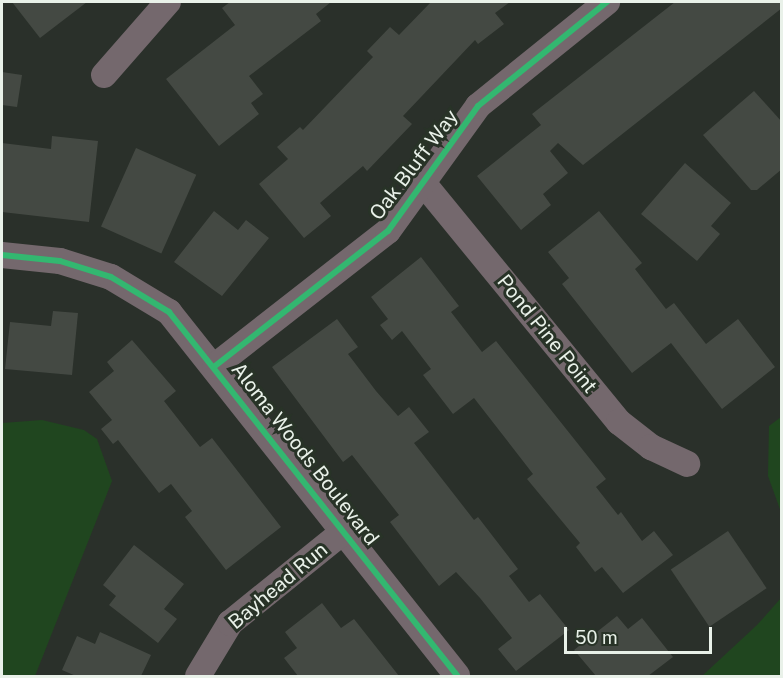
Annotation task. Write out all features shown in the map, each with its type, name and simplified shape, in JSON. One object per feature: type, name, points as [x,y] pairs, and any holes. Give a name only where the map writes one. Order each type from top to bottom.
[{"type":"street","points":[[104,75],[168,2]]},
{"type":"street","name":"Oak Bluff Way","points":[[215,366],[387,231],[424,184],[477,106],[607,2]]},
{"type":"street","name":"Pond Pine Point","points":[[424,184],[619,422],[651,447],[687,464]]},
{"type":"street","name":"Aloma Woods Boulevard","points":[[2,255],[60,261],[111,277],[143,293],[169,312],[215,366],[457,676]]},
{"type":"street","name":"Bayhead Run","points":[[198,676],[230,623],[344,531]]},
{"type":"green space","points":[[781,417],[781,512],[768,476],[769,426]]},
{"type":"green space","points":[[42,420],[84,430],[97,439],[112,481],[35,676],[2,676],[2,423]]},
{"type":"green space","points":[[781,598],[781,676],[702,676],[757,625]]},
{"type":"building","points":[[12,2],[87,2],[40,38]]},
{"type":"building","points":[[230,2],[331,2],[316,14],[321,21],[249,76],[263,94],[251,103],[259,114],[219,146],[166,79],[235,25],[222,8]]},
{"type":"building","points":[[431,2],[510,2],[495,13],[504,24],[478,44],[475,40],[403,116],[412,124],[367,171],[363,166],[320,203],[331,216],[304,238],[259,184],[288,159],[277,147],[300,127],[303,130],[373,57],[367,51],[390,27],[399,35]]},
{"type":"building","points":[[675,2],[782,2],[782,8],[583,165],[558,143],[550,151],[568,173],[543,194],[551,205],[521,230],[477,176],[541,125],[532,114]]},
{"type":"building","points":[[2,72],[22,75],[17,107],[2,105]]},
{"type":"building","points":[[754,91],[782,122],[782,169],[757,190],[751,190],[703,135]]},
{"type":"building","points":[[52,136],[98,141],[89,222],[2,212],[2,143],[51,149]]},
{"type":"building","points":[[136,148],[196,175],[161,253],[101,227]]},
{"type":"building","points":[[685,163],[731,203],[711,226],[720,234],[697,261],[641,214]]},
{"type":"building","points":[[214,211],[238,230],[246,220],[269,238],[222,296],[174,262]]},
{"type":"building","points":[[599,211],[642,263],[635,269],[666,309],[674,303],[706,344],[738,319],[775,367],[722,409],[671,343],[632,373],[562,284],[569,278],[548,252]]},
{"type":"building","points":[[421,257],[459,306],[451,312],[482,352],[496,341],[606,479],[596,487],[618,515],[621,512],[642,541],[654,531],[673,555],[623,593],[602,567],[595,572],[576,547],[580,543],[527,479],[533,474],[474,398],[453,414],[423,375],[431,369],[402,331],[392,340],[380,325],[388,319],[371,297]]},
{"type":"building","points":[[53,311],[78,313],[72,375],[5,369],[10,322],[51,326]]},
{"type":"building","points":[[337,319],[358,347],[348,354],[376,391],[398,416],[409,407],[429,432],[414,443],[474,520],[478,517],[518,569],[509,576],[529,602],[540,594],[569,630],[516,671],[498,649],[512,638],[480,598],[456,572],[439,586],[390,522],[399,515],[352,455],[343,462],[272,367]]},
{"type":"building","points":[[132,340],[176,391],[164,401],[200,447],[212,438],[281,527],[226,570],[185,517],[192,511],[171,484],[159,493],[118,440],[113,444],[101,429],[112,420],[89,392],[114,371],[107,362]]},
{"type":"building","points":[[728,531],[767,588],[709,627],[671,570]]},
{"type":"building","points":[[134,545],[184,584],[164,609],[177,619],[158,643],[109,605],[116,596],[103,585]]},
{"type":"building","points":[[322,603],[341,628],[354,619],[399,676],[298,676],[284,658],[297,648],[285,632]]},
{"type":"building","points":[[617,616],[628,629],[642,618],[673,657],[648,676],[596,676],[574,650]]},
{"type":"building","points":[[100,632],[151,655],[141,676],[76,676],[62,670],[77,636],[95,644]]},
{"type":"cycle path","points":[[215,366],[388,231],[478,106],[607,2]]},
{"type":"cycle path","points":[[2,255],[60,261],[111,277],[169,312],[457,676]]}]
